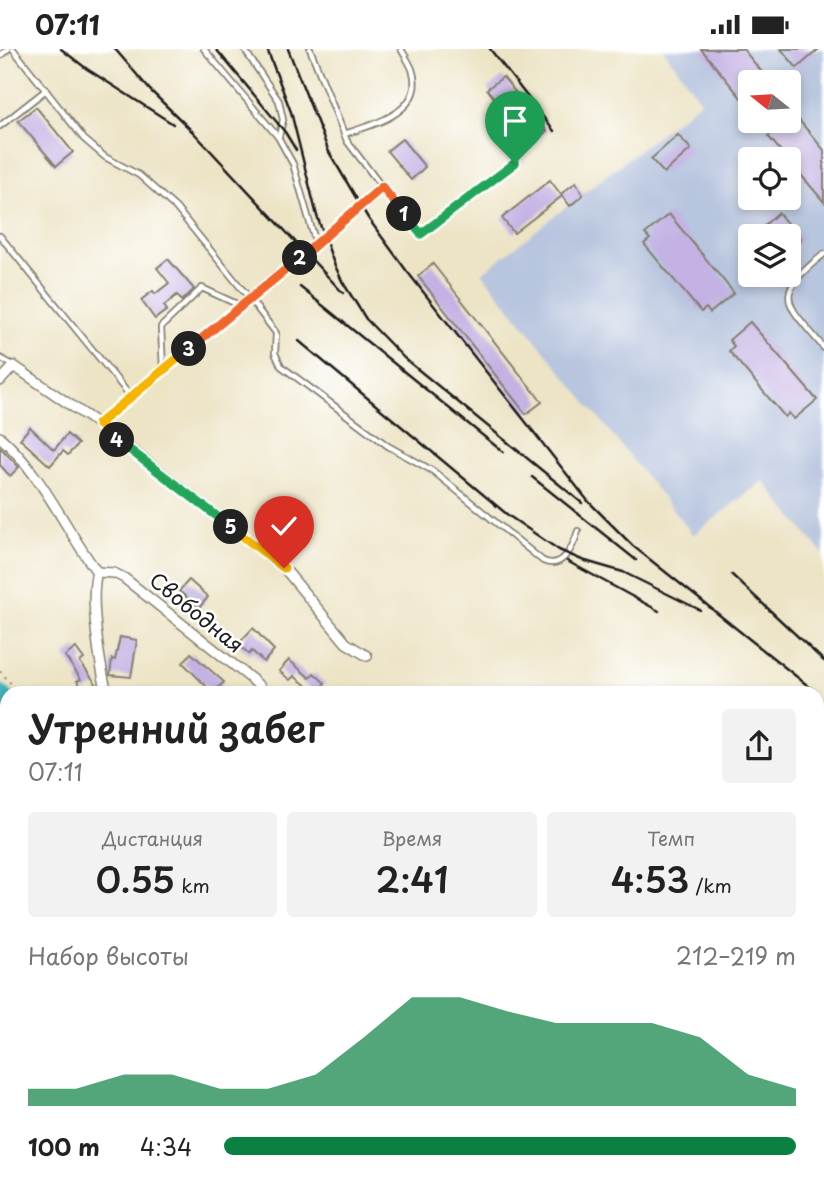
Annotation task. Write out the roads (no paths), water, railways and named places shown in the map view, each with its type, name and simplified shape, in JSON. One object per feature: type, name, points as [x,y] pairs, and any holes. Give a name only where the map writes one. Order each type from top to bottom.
[{"type":"street","points":[[0,381],[14,366],[98,424],[284,568],[346,643],[367,656]]},
{"type":"street","points":[[0,437],[35,472],[81,551],[97,572],[94,584],[98,642],[106,686]]},
{"type":"street","name":"Свободная","points":[[97,572],[114,573],[124,578],[259,686]]},
{"type":"lane","points":[[0,56],[10,49],[84,139],[105,157],[139,175],[176,208],[276,333],[275,352],[281,366],[388,446],[433,471],[543,561],[551,565],[559,563],[574,544],[578,531]]},
{"type":"lane","points":[[204,49],[278,137],[293,164],[316,244]]},
{"type":"lane","points":[[244,49],[279,101],[283,120],[278,137]]},
{"type":"lane","points":[[310,49],[347,141],[421,234],[515,163]]},
{"type":"lane","points":[[344,134],[387,120],[403,109],[414,89],[413,71],[401,49]]},
{"type":"lane","points":[[0,125],[46,90]]},
{"type":"lane","points":[[98,424],[382,187]]},
{"type":"lane","points":[[0,236],[131,397]]},
{"type":"lane","points":[[824,254],[799,274],[788,293],[790,305],[824,348]]},
{"type":"lane","points":[[163,370],[161,327],[202,288],[241,306]]},
{"type":"lane","points":[[0,358],[14,366]]},
{"type":"railway","points":[[61,49],[87,69],[173,124]]},
{"type":"railway","points":[[115,49],[150,90],[194,133],[343,293]]},
{"type":"railway","points":[[216,49],[285,132],[296,150]]},
{"type":"railway","points":[[267,49],[291,112],[317,216],[333,261],[366,319],[404,358],[582,503]]},
{"type":"railway","points":[[288,49],[329,152],[368,218],[588,501],[633,546],[808,686]]},
{"type":"railway","points":[[490,49],[554,131]]},
{"type":"railway","points":[[300,287],[503,452]]},
{"type":"railway","points":[[299,341],[509,516],[559,550],[623,572],[700,610]]},
{"type":"railway","points":[[532,477],[636,560]]},
{"type":"railway","points":[[567,561],[659,611]]},
{"type":"railway","points":[[732,575],[824,661]]}]
